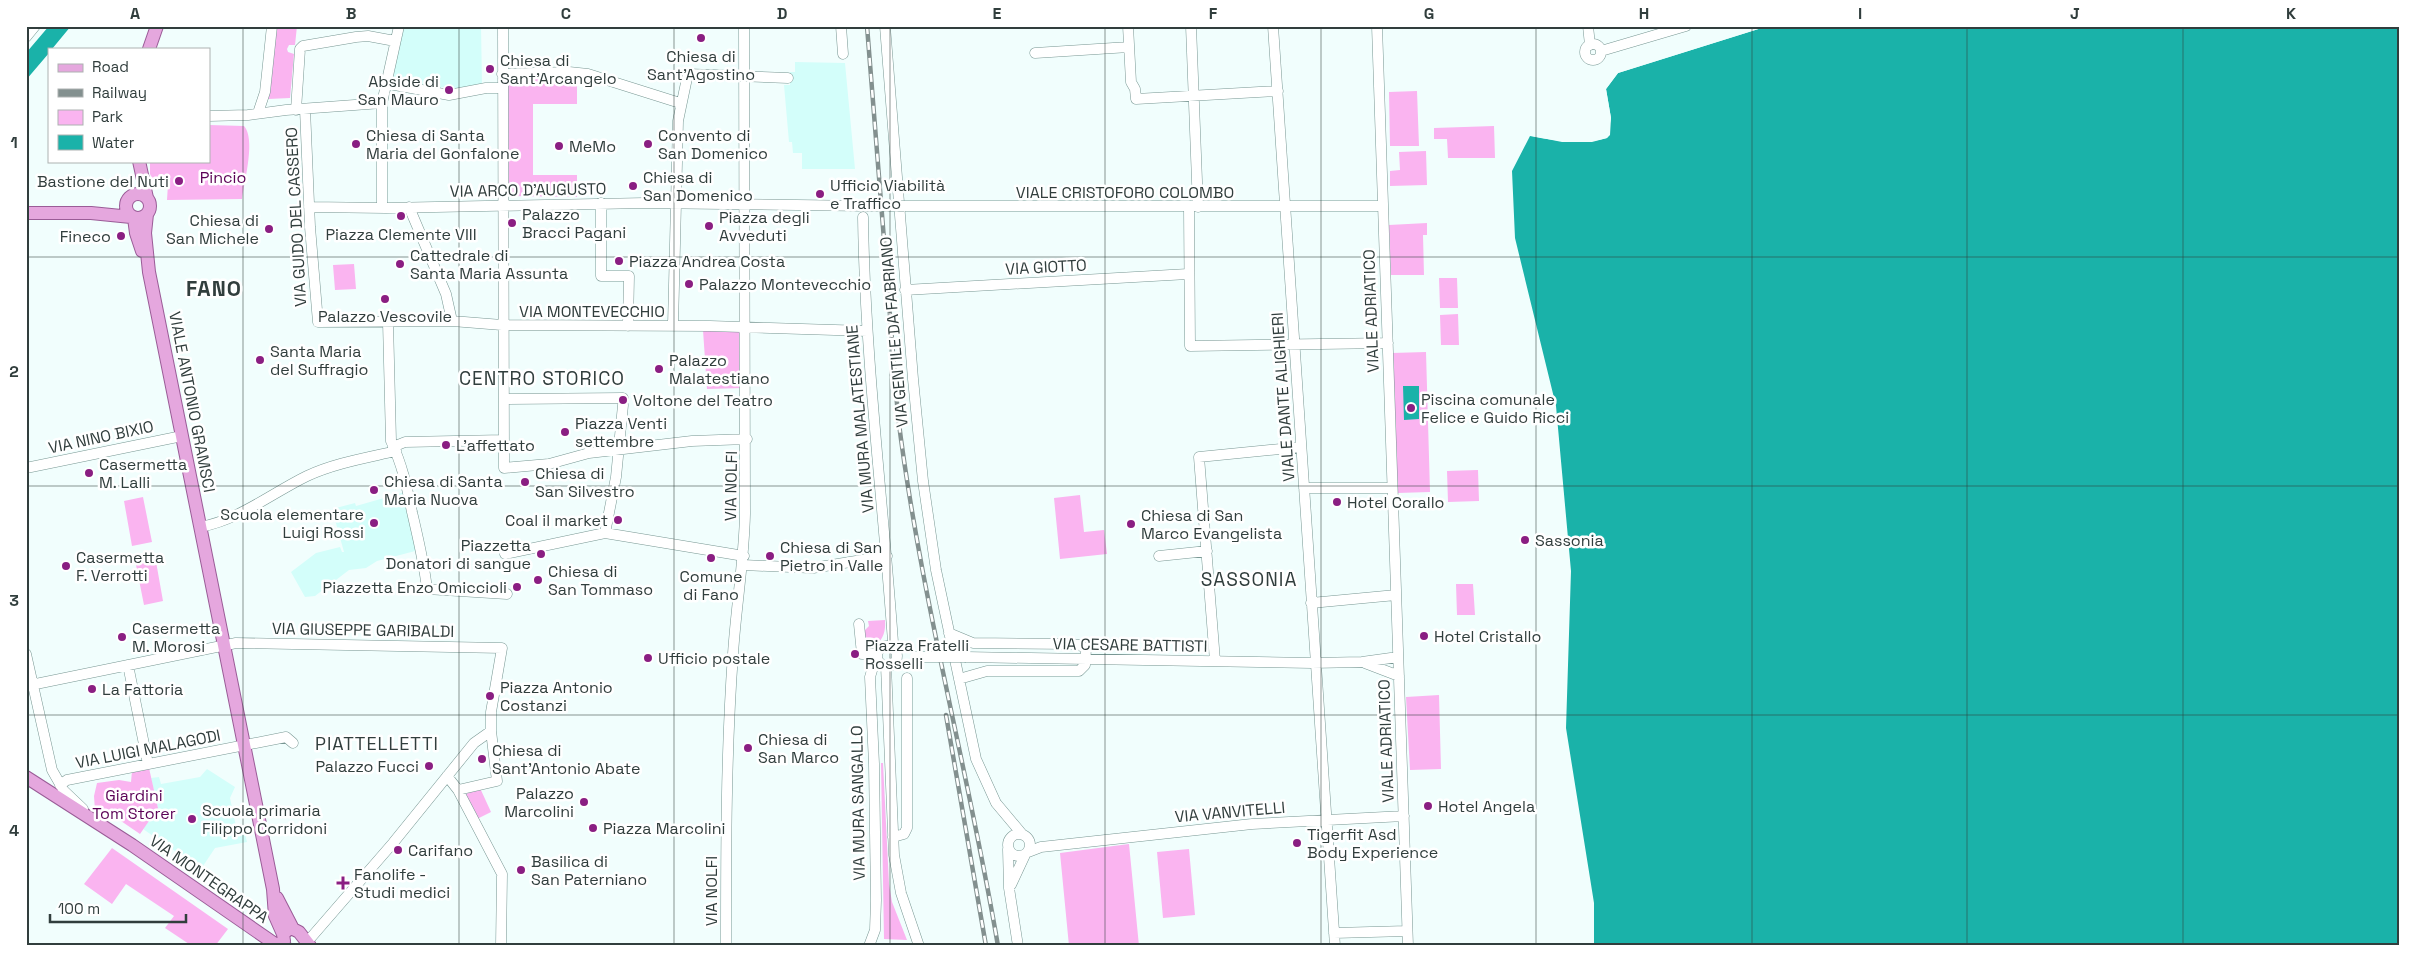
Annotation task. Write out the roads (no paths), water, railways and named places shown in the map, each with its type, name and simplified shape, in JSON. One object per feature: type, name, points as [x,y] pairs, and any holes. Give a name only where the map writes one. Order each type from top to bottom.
[{"type":"main road","points":[[149,48],[157,26]]},
{"type":"main road","points":[[26,213],[91,213],[141,218],[147,214],[150,207],[138,162]]},
{"type":"main road","points":[[132,217],[125,208],[138,162]]},
{"type":"main road","points":[[91,213],[137,194],[147,198]]},
{"type":"main road","name":"VIALE ANTONIO GRAMSCI","points":[[147,214],[145,233],[149,272],[273,889],[275,916],[287,939]]},
{"type":"main road","name":"VIALE ANTONIO GRAMSCI","points":[[132,217],[149,272]]},
{"type":"main road","name":"VIA MONTEGRAPPA","points":[[26,777],[91,818],[275,944],[287,939],[309,943]]},
{"type":"street","points":[[26,36],[35,26]]},
{"type":"street","points":[[258,113],[265,92],[272,26]]},
{"type":"street","points":[[382,208],[382,103],[384,83],[399,26]]},
{"type":"street","points":[[503,26],[502,325],[504,468],[542,465],[589,453],[692,441],[747,439]]},
{"type":"street","name":"VIA NOLFI","points":[[726,946],[728,741],[733,652],[743,561],[747,439],[744,26]]},
{"type":"street","points":[[841,26],[843,54]]},
{"type":"street","name":"VIA GENTILE DA FABRIANO","points":[[885,26],[905,290],[923,481],[936,570],[976,759],[991,794],[1005,815],[1025,836]]},
{"type":"street","points":[[1128,26],[1131,82],[1135,89],[1136,99],[1278,91]]},
{"type":"street","points":[[1191,26],[1194,207],[1188,274],[1190,346],[1388,343]]},
{"type":"street","name":"VIALE DANTE ALIGHIERI","points":[[1273,26],[1334,946]]},
{"type":"street","name":"VIALE ADRIATICO","points":[[1377,26],[1408,946]]},
{"type":"street","points":[[1588,26],[1590,45],[1598,46],[1601,51],[1686,26]]},
{"type":"street","name":"VIA GUIDO DEL CASSERO","points":[[318,322],[301,109],[300,49],[303,46],[356,37],[368,36],[395,41]]},
{"type":"street","points":[[1035,53],[1129,47]]},
{"type":"street","points":[[502,74],[569,72],[588,74],[680,103]]},
{"type":"street","points":[[673,326],[674,237],[677,226],[677,153],[680,103],[689,74],[788,78]]},
{"type":"street","points":[[384,83],[449,95],[486,88],[503,88]]},
{"type":"street","points":[[210,116],[382,103]]},
{"type":"street","points":[[601,203],[601,276],[629,276],[628,326]]},
{"type":"street","name":"VIA ARCO D'AUGUSTO","points":[[309,207],[382,208],[601,203],[867,206]]},
{"type":"street","name":"VIALE CRISTOFORO COLOMBO","points":[[867,206],[1382,206]]},
{"type":"street","points":[[409,207],[446,294],[452,321]]},
{"type":"street","name":"VIA MURA MALATESTIANE","points":[[863,217],[866,331],[887,556],[893,642],[890,646]]},
{"type":"street","name":"VIA GIOTTO","points":[[905,290],[1188,274]]},
{"type":"street","name":"VIA MONTEVECCHIO","points":[[318,322],[452,321],[502,325],[673,326],[866,331]]},
{"type":"street","points":[[388,322],[388,416],[391,441],[395,448],[423,554],[427,589],[507,594]]},
{"type":"street","points":[[504,399],[565,399],[623,402],[619,450],[604,533]]},
{"type":"street","name":"VIA NINO BIXIO","points":[[26,468],[182,436]]},
{"type":"street","points":[[200,527],[223,522],[299,480],[328,467],[395,448],[405,442],[504,440]]},
{"type":"street","points":[[1215,661],[1199,457],[1301,447]]},
{"type":"street","points":[[1304,488],[1392,488]]},
{"type":"street","points":[[505,554],[604,533],[743,561],[813,568],[887,556]]},
{"type":"street","points":[[1159,556],[1207,551]]},
{"type":"street","points":[[1311,603],[1396,595]]},
{"type":"street","points":[[858,624],[862,654],[880,661],[895,662],[897,655],[890,646],[882,647],[880,661],[888,670],[892,837],[901,893],[919,946]]},
{"type":"street","points":[[949,633],[973,642],[1080,644],[1086,649],[1087,660],[1084,668],[1079,671],[987,671],[959,679]]},
{"type":"street","name":"VIA GIUSEPPE GARIBALDI","points":[[30,685],[236,643],[502,648],[493,700],[491,731]]},
{"type":"street","points":[[26,654],[30,685],[49,760],[60,785],[91,818]]},
{"type":"street","name":"VIA CESARE BATTISTI","points":[[897,655],[966,658],[1315,663],[1362,662],[1398,657]]},
{"type":"street","name":"VIA MURA SANGALLO","points":[[869,946],[875,930],[876,900],[870,677],[873,667],[880,661]]},
{"type":"street","name":"VIA CESARE BATTISTI","points":[[1362,662],[1399,676]]},
{"type":"street","points":[[128,665],[148,764]]},
{"type":"street","points":[[892,837],[904,834],[908,828],[907,678]]},
{"type":"street","points":[[309,943],[474,743],[491,731],[497,781],[458,790]]},
{"type":"street","points":[[244,745],[286,737],[293,743]]},
{"type":"street","name":"VIA LUIGI MALAGODI","points":[[60,785],[68,780],[244,745]]},
{"type":"street","points":[[447,776],[458,790],[502,874],[501,946]]},
{"type":"street","name":"VIA GENTILE DA FABRIANO","points":[[1005,815],[1010,888],[1018,946]]},
{"type":"street","name":"VIA VANVITELLI","points":[[1026,854],[1041,847],[1252,824],[1404,816]]},
{"type":"street","points":[[1010,888],[1026,854],[1030,845],[1025,836],[1012,836],[1008,845],[1017,856],[1026,854]]},
{"type":"street","name":"VIA VANVITELLI","points":[[1025,836],[1058,846]]},
{"type":"street","points":[[1334,933],[1407,932]]},
{"type":"water","points":[[49,26],[71,26],[53,48],[48,48],[48,54],[26,80],[26,53]]},
{"type":"water","points":[[1768,26],[2400,26],[2400,946],[1594,946],[1594,903],[1566,728],[1571,571],[1556,406],[1515,238],[1512,171],[1530,136],[1579,142],[1607,138],[1611,118],[1606,89],[1618,73]]},
{"type":"water","points":[[1403,386],[1419,386],[1419,419],[1404,420]]},
{"type":"railway","points":[[867,26],[898,416],[907,483],[931,616],[973,814],[998,946]]},
{"type":"railway","points":[[946,715],[986,946]]},
{"type":"place","name":"Chiesa di Sant'Agostino","points":[[701,38]]},
{"type":"place","name":"Chiesa di Sant'Arcangelo","points":[[490,69]]},
{"type":"place","name":"Abside di San Mauro","points":[[449,90]]},
{"type":"place","name":"Chiesa di Santa Maria del Gonfalone","points":[[356,144]]},
{"type":"place","name":"Convento di San Domenico","points":[[648,144]]},
{"type":"place","name":"MeMo","points":[[559,146]]},
{"type":"place","name":"Bastione del Nuti","points":[[179,181]]},
{"type":"place","name":"Chiesa di San Domenico","points":[[633,186]]},
{"type":"place","name":"Ufficio Viabilità e Traffico","points":[[820,194]]},
{"type":"place","name":"Piazza Clemente VIII","points":[[401,216]]},
{"type":"place","name":"Palazzo Bracci Pagani","points":[[512,223]]},
{"type":"place","name":"Piazza degli Avveduti","points":[[709,226]]},
{"type":"place","name":"Chiesa di San Michele","points":[[269,229]]},
{"type":"place","name":"Fineco","points":[[121,236]]},
{"type":"place","name":"Piazza Andrea Costa","points":[[619,261]]},
{"type":"place","name":"Cattedrale di Santa Maria Assunta","points":[[400,264]]},
{"type":"place","name":"Palazzo Montevecchio","points":[[689,284]]},
{"type":"place","name":"Palazzo Vescovile","points":[[385,299]]},
{"type":"place","name":"Santa Maria del Suffragio","points":[[260,360]]},
{"type":"place","name":"Palazzo Malatestiano","points":[[659,369]]},
{"type":"place","name":"Voltone del Teatro","points":[[623,400]]},
{"type":"place","name":"Piscina comunale Felice e Guido Ricci","points":[[1411,408]]},
{"type":"place","name":"Piazza Venti settembre","points":[[565,432]]},
{"type":"place","name":"L'affettato","points":[[446,445]]},
{"type":"place","name":"Casermetta M. Lalli","points":[[89,473]]},
{"type":"place","name":"Chiesa di San Silvestro","points":[[525,482]]},
{"type":"place","name":"Chiesa di Santa Maria Nuova","points":[[374,490]]},
{"type":"place","name":"Hotel Corallo","points":[[1337,502]]},
{"type":"place","name":"Coal il market","points":[[618,520]]},
{"type":"place","name":"Scuola elementare Luigi Rossi","points":[[374,523]]},
{"type":"place","name":"Chiesa di San Marco Evangelista","points":[[1131,524]]},
{"type":"place","name":"Sassonia","points":[[1525,540]]},
{"type":"place","name":"Piazzetta Donatori di sangue","points":[[541,554]]},
{"type":"place","name":"Chiesa di San Pietro in Valle","points":[[770,556]]},
{"type":"place","name":"Comune di Fano","points":[[711,558]]},
{"type":"place","name":"Casermetta F. Verrotti","points":[[66,566]]},
{"type":"place","name":"Chiesa di San Tommaso","points":[[538,580]]},
{"type":"place","name":"Piazzetta Enzo Omiccioli","points":[[517,587]]},
{"type":"place","name":"Hotel Cristallo","points":[[1424,636]]},
{"type":"place","name":"Casermetta M. Morosi","points":[[122,637]]},
{"type":"place","name":"Piazza Fratelli Rosselli","points":[[855,654]]},
{"type":"place","name":"Ufficio postale","points":[[648,658]]},
{"type":"place","name":"La Fattoria","points":[[92,689]]},
{"type":"place","name":"Piazza Antonio Costanzi","points":[[490,696]]},
{"type":"place","name":"Chiesa di San Marco","points":[[748,748]]},
{"type":"place","name":"Chiesa di Sant'Antonio Abate","points":[[482,759]]},
{"type":"place","name":"Palazzo Fucci","points":[[429,766]]},
{"type":"place","name":"Palazzo Marcolini","points":[[584,802]]},
{"type":"place","name":"Hotel Angela","points":[[1428,806]]},
{"type":"place","name":"Scuola primaria Filippo Corridoni","points":[[192,819]]},
{"type":"place","name":"Piazza Marcolini","points":[[593,828]]},
{"type":"place","name":"Tigerfit Asd Body Experience","points":[[1297,843]]},
{"type":"place","name":"Carifano","points":[[398,850]]},
{"type":"place","name":"Basilica di San Paterniano","points":[[521,870]]},
{"type":"place","name":"Fanolife - Studi medici","points":[[343,883]]},
{"type":"district","name":"FANO","points":[[214,288]]},
{"type":"district","name":"CENTRO STORICO","points":[[542,378]]},
{"type":"district","name":"SASSONIA","points":[[1249,579]]},
{"type":"district","name":"PIATTELLETTI","points":[[377,743]]},
{"type":"park label","name":"Pincio","points":[[223,177]]},
{"type":"park label","name":"Giardini Tom Storer","points":[[134,804]]}]
